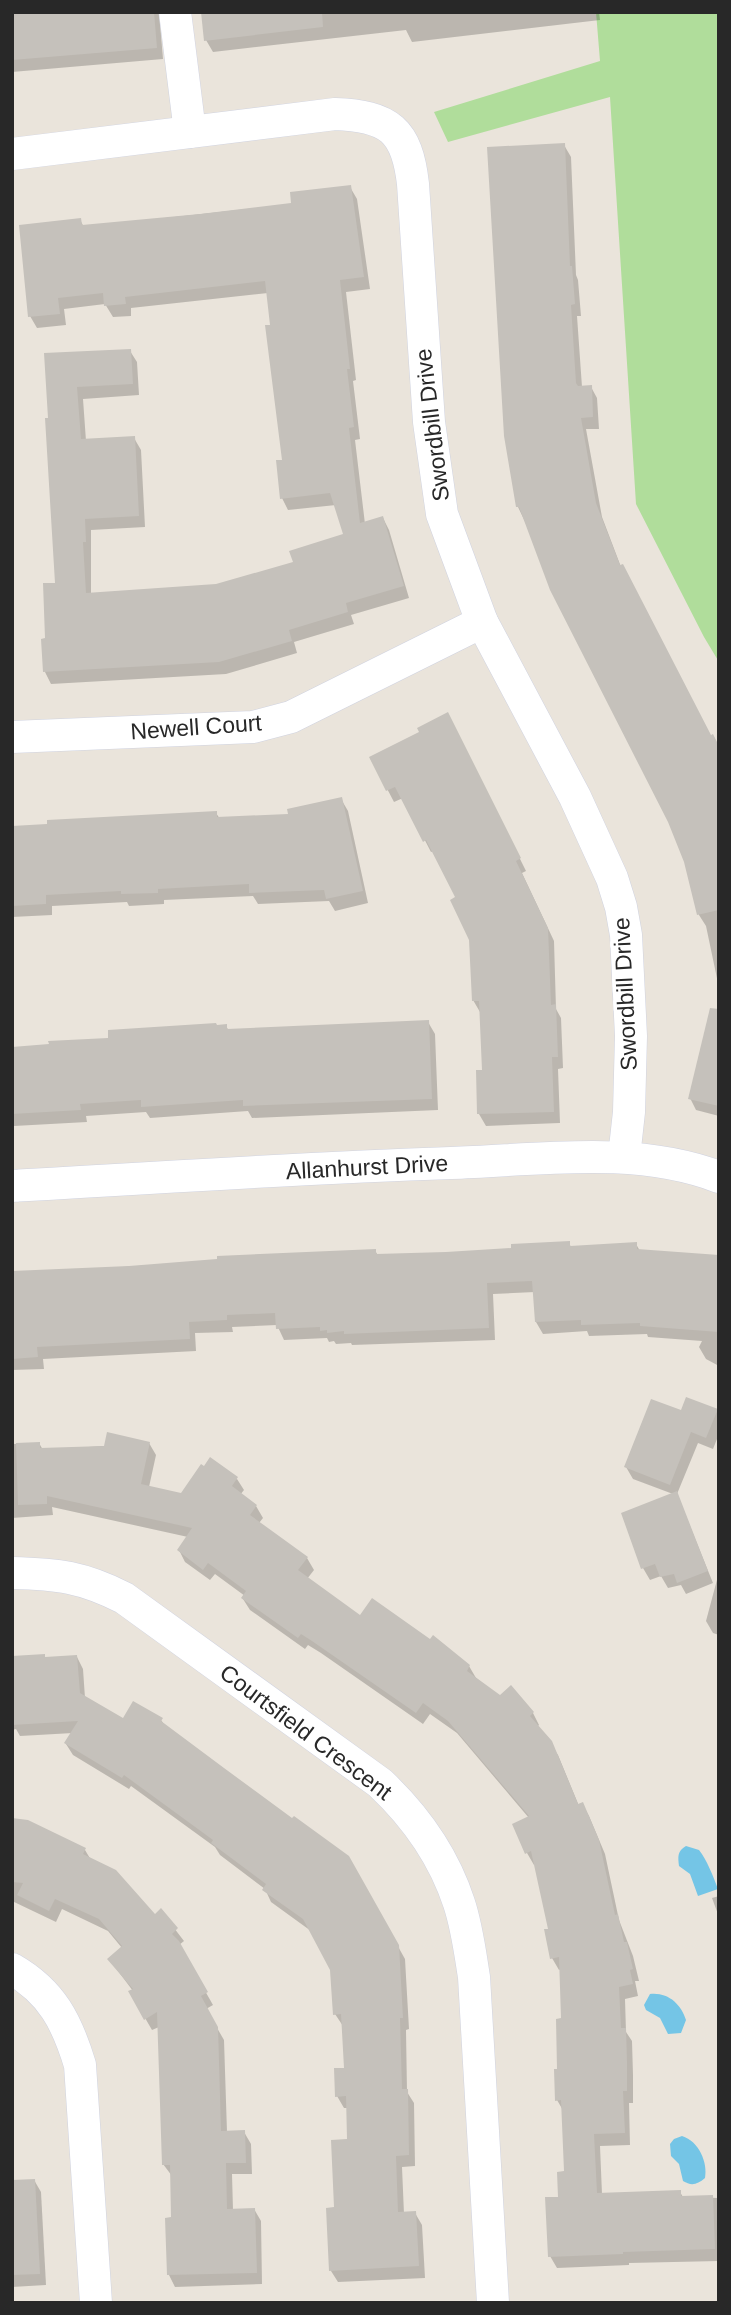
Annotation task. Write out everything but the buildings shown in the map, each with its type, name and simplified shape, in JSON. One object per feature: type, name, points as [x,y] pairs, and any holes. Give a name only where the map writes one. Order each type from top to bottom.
[{"type":"street","points":[[175,12],[190,132]]},
{"type":"street","name":"Swordbill Drive","points":[[12,154],[335,114],[363,115],[382,122],[396,133],[405,146],[413,184],[424,372],[437,486],[451,541],[482,622],[575,797],[612,878],[621,907],[626,935],[631,1036],[629,1112],[624,1157]]},
{"type":"street","name":"Newell Court","points":[[12,737],[253,727],[291,717],[482,622]]},
{"type":"street","name":"Allanhurst Drive","points":[[12,1186],[415,1164],[624,1157],[691,1167],[719,1177]]},
{"type":"street","name":"Courtsfield Crescent","points":[[12,1573],[69,1576],[99,1585],[124,1598],[380,1783],[418,1825],[454,1889],[468,1935],[474,1977],[493,2303]]},
{"type":"street","points":[[12,1969],[42,1991],[57,2009],[70,2032],[80,2065],[96,2303]]},
{"type":"green space","points":[[596,12],[719,12],[719,662],[636,504],[610,97],[448,142],[434,112],[600,61]]},
{"type":"water","points":[[686,1846],[699,1850],[718,1889],[698,1896],[690,1874],[679,1866],[678,1857]]},
{"type":"water","points":[[650,1994],[668,1997],[681,2009],[686,2020],[681,2033],[668,2034],[660,2018],[646,2010],[644,2005]]},
{"type":"water","points":[[682,2136],[698,2148],[704,2159],[705,2178],[697,2183],[683,2181],[679,2164],[671,2156],[670,2144]]}]
